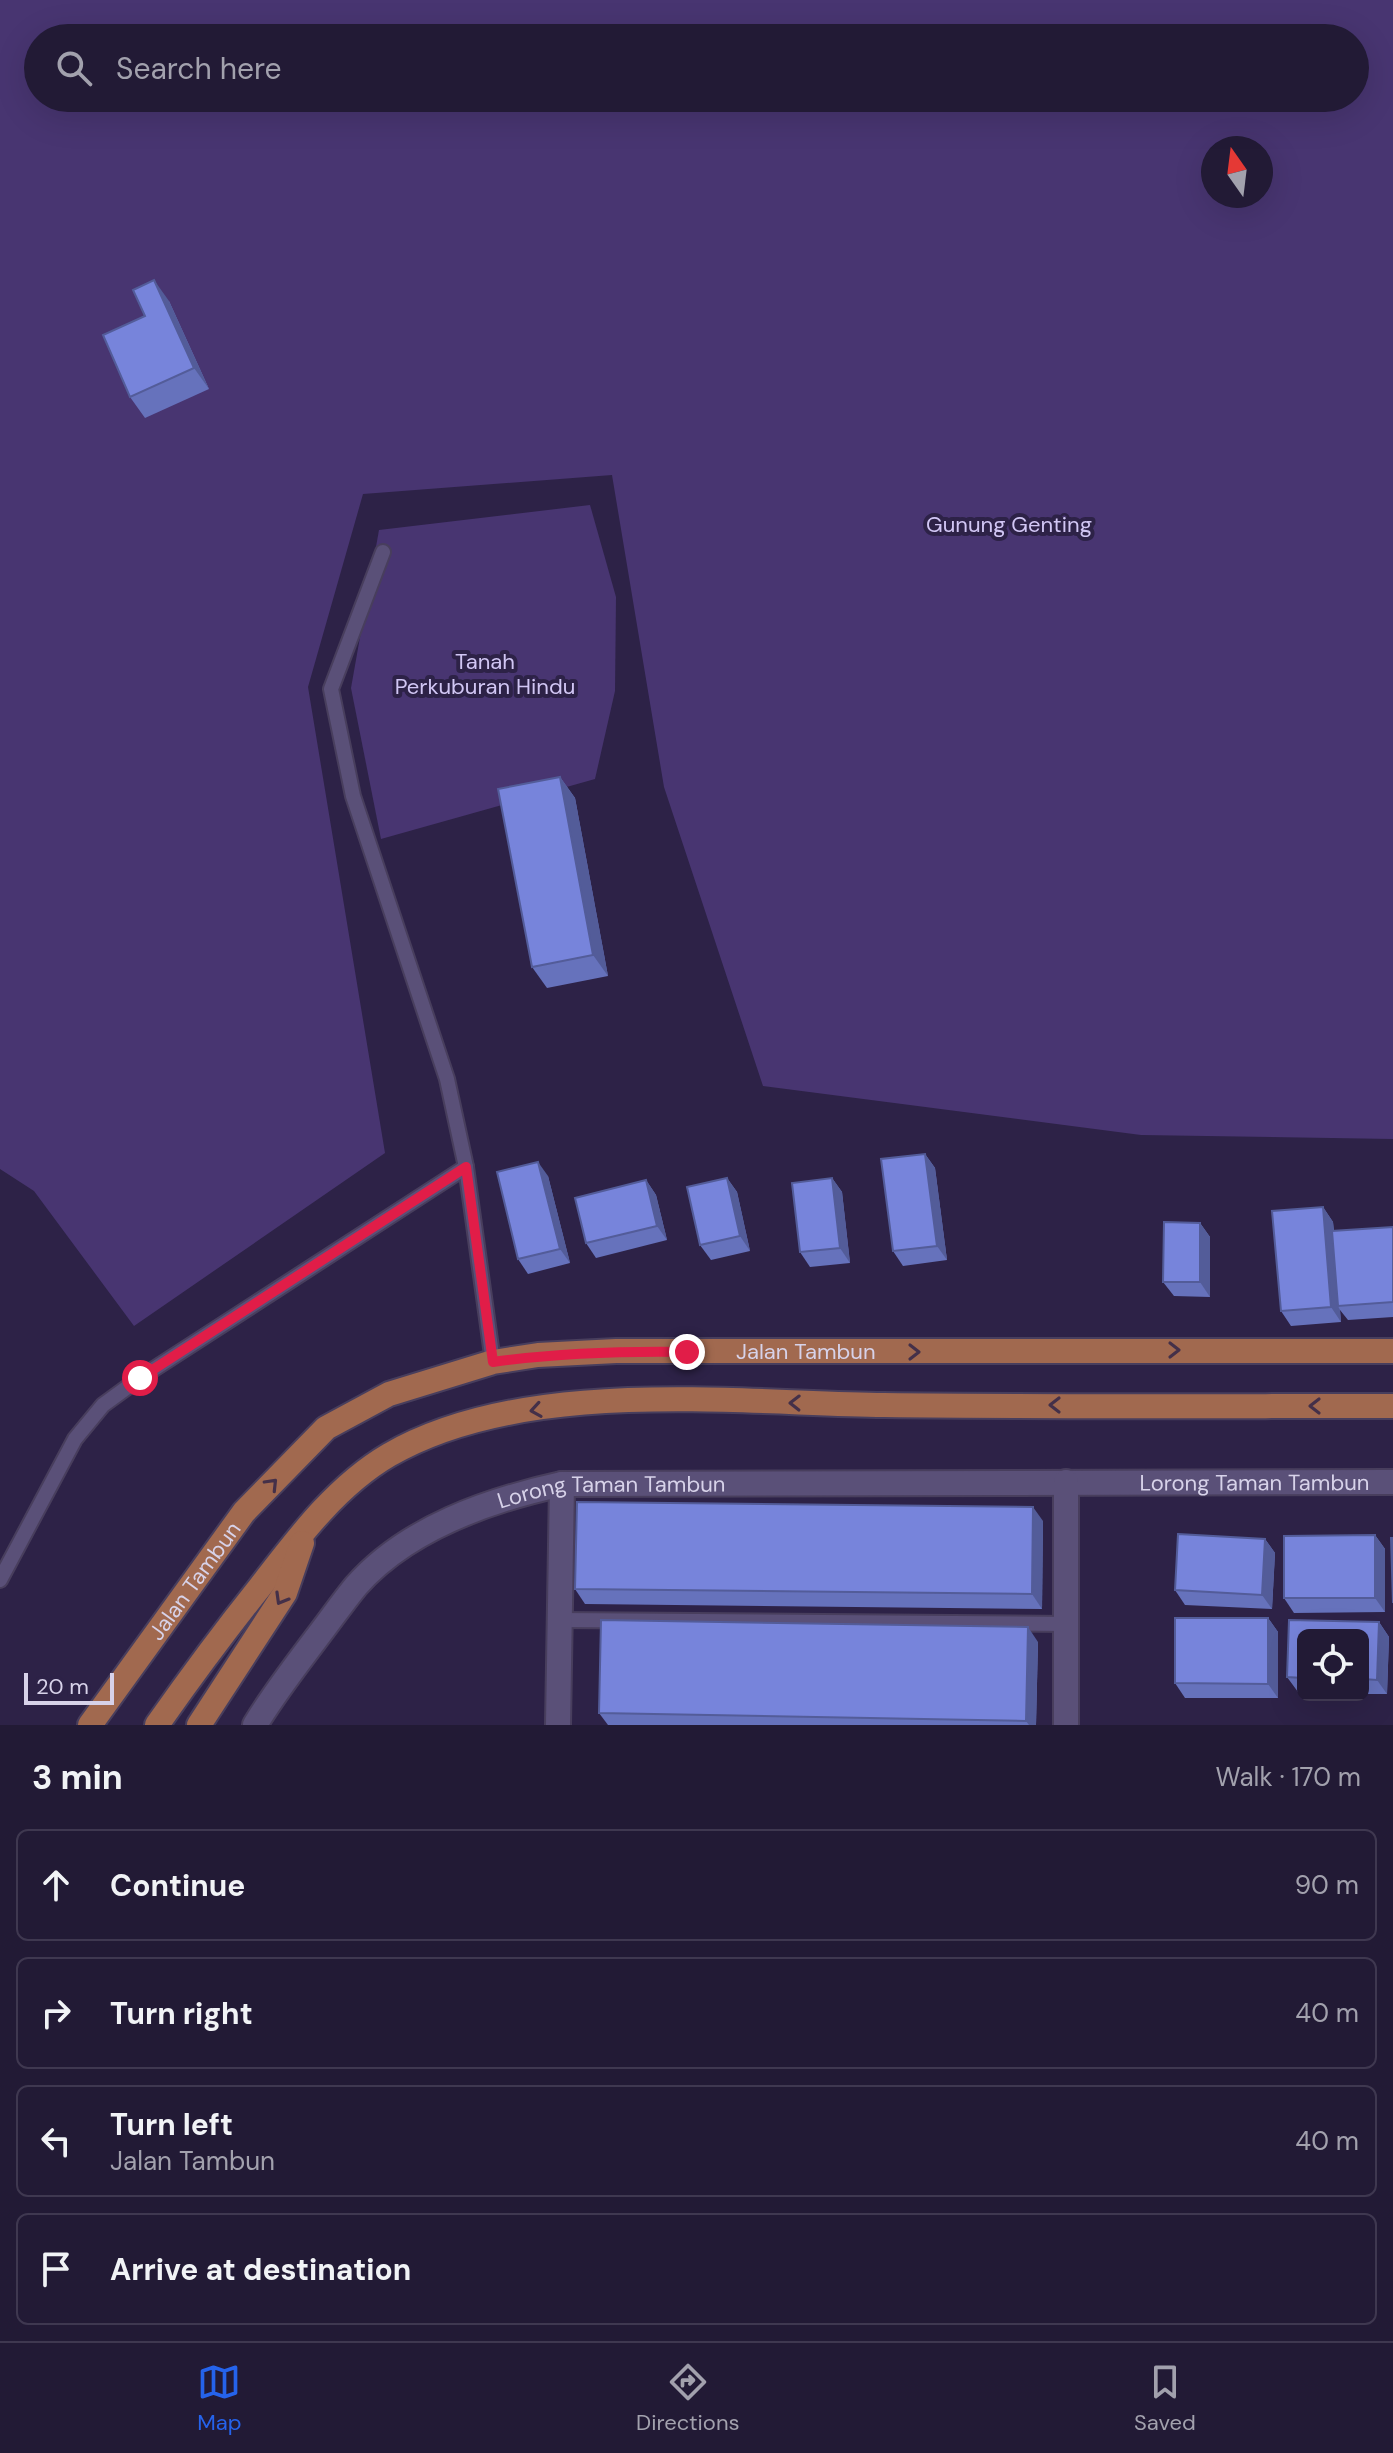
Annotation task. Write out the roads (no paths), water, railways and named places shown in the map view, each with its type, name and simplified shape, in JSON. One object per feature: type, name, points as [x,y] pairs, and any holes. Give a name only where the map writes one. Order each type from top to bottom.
[{"type":"main road","name":"Jalan Tambun","points":[[90,1725],[244,1512],[326,1428],[389,1394],[493,1362],[538,1355],[616,1351],[1393,1351]]},
{"type":"main road","points":[[157,1725],[195,1670],[308,1526],[346,1489],[388,1456],[432,1435],[477,1421],[534,1409],[684,1400],[881,1405],[1393,1406]]},
{"type":"main road","points":[[199,1725],[285,1593],[308,1526]]},
{"type":"street","points":[[1066,1482],[1066,1725]]},
{"type":"street","name":"Lorong Taman Tambun","points":[[255,1725],[277,1690],[358,1584],[388,1558],[443,1523],[480,1506],[562,1484],[1393,1482]]},
{"type":"street","points":[[558,1725],[562,1484]]},
{"type":"lane","points":[[383,552],[331,689],[353,796],[447,1079],[466,1167],[493,1362]]},
{"type":"lane","points":[[0,1580],[75,1439],[103,1405],[466,1167]]},
{"type":"lane","points":[[558,1620],[1067,1624]]},
{"type":"park label","name":"Gunung Genting","points":[[1009,524]]},
{"type":"park label","name":"Tanah Perkuburan Hindu","points":[[485,674]]}]
